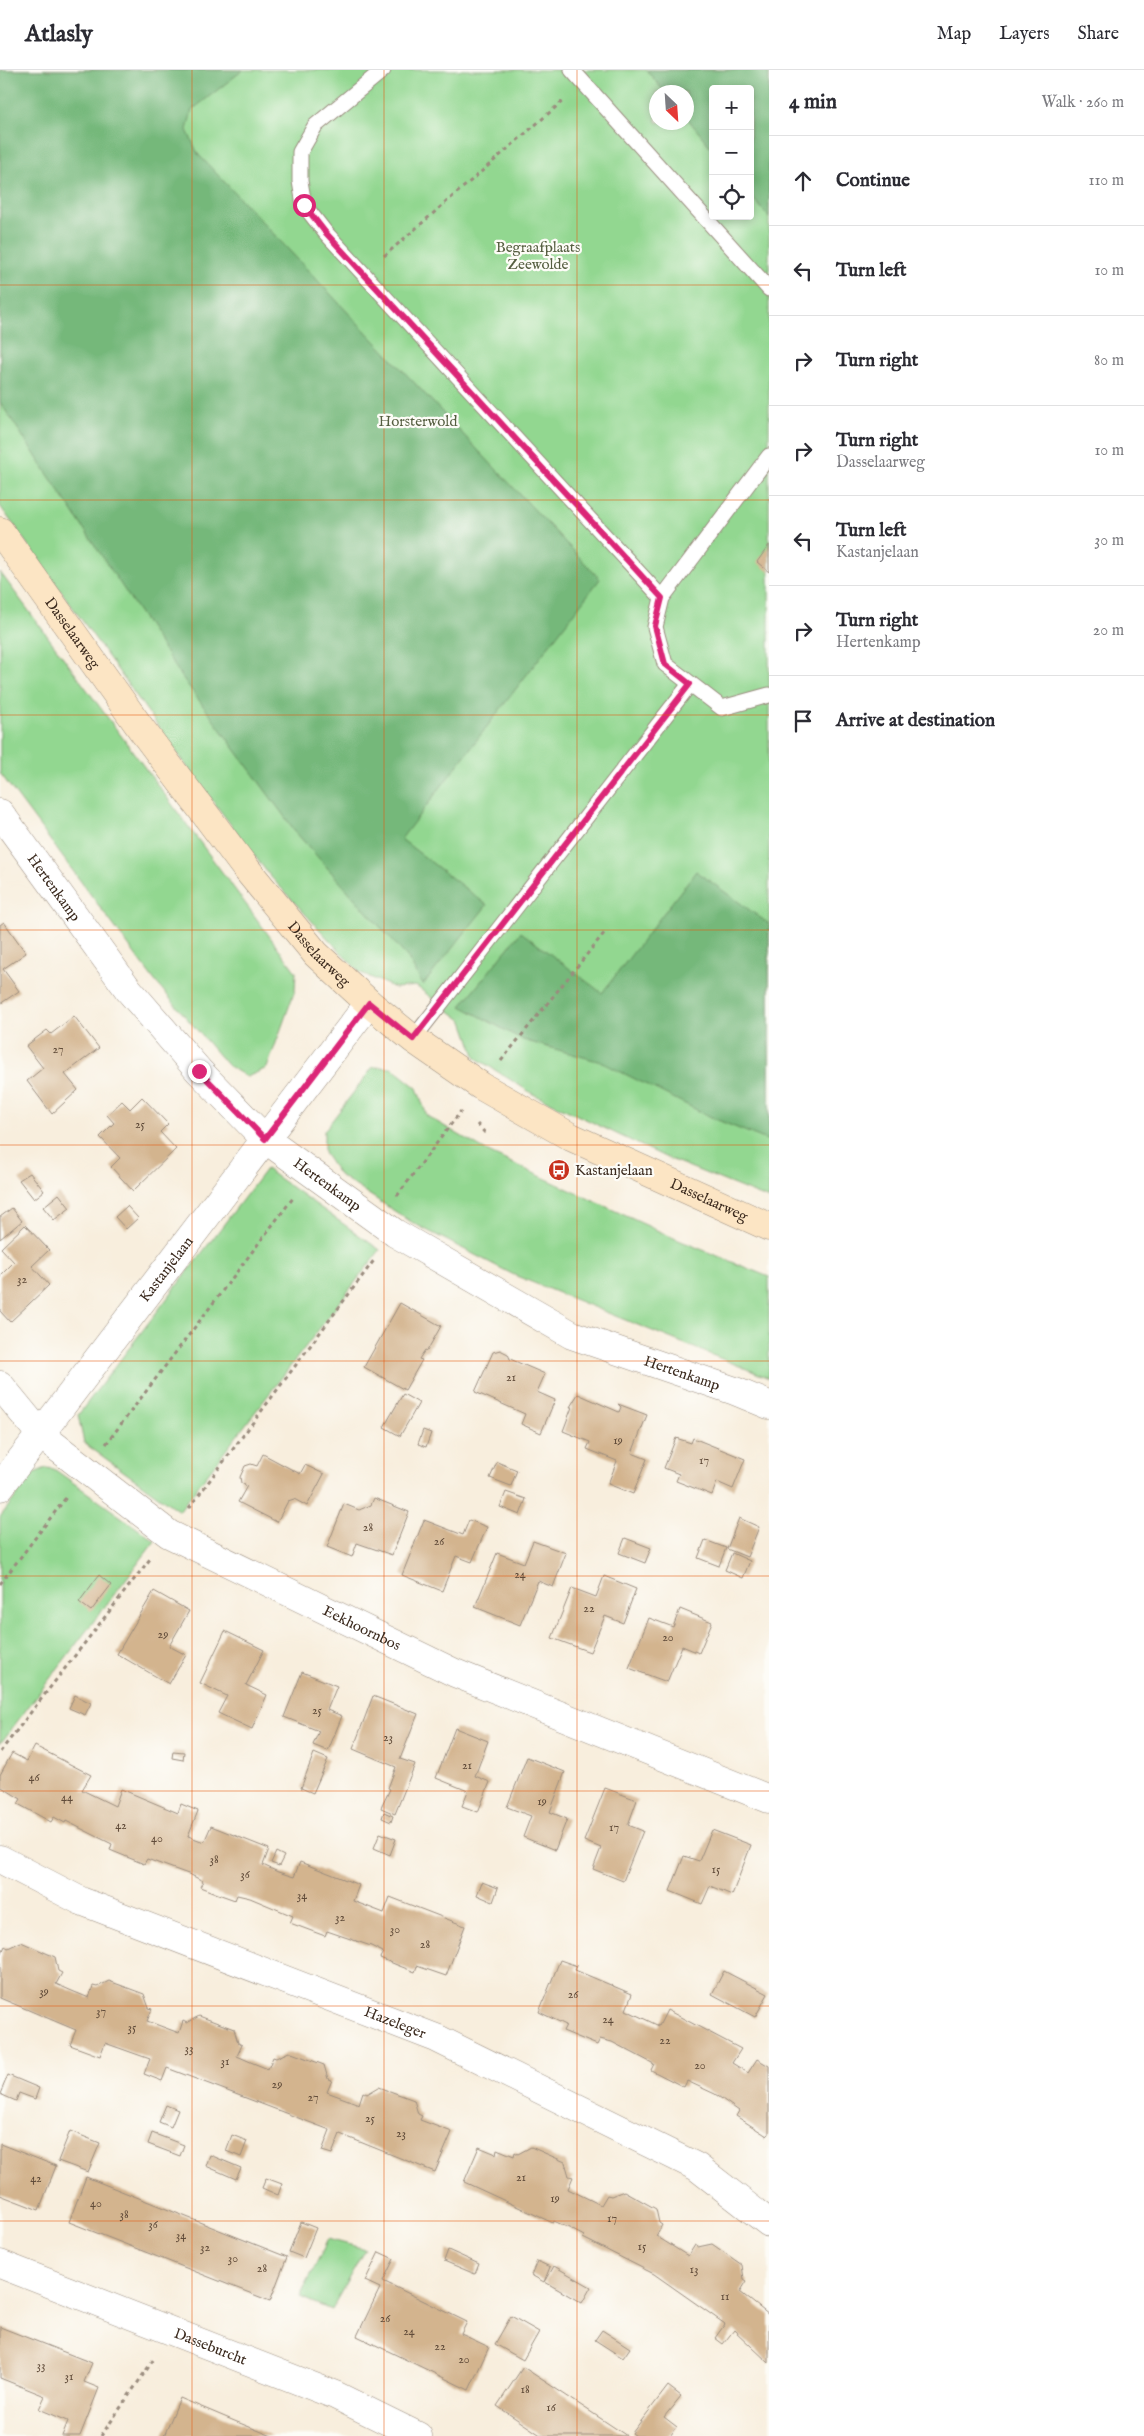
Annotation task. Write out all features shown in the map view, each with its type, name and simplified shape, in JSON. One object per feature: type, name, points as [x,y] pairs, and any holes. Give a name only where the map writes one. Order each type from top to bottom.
[{"type":"street","name":"Dasselaarweg","points":[[0,531],[136,722],[244,866],[316,954],[369,1003],[413,1039],[481,1086],[571,1137],[769,1226]]},
{"type":"street","name":"Hertenkamp","points":[[0,813],[128,989],[199,1071],[265,1139],[395,1233],[572,1335],[736,1391],[769,1405]]},
{"type":"street","name":"Kastanjelaan","points":[[0,1487],[369,1003]]},
{"type":"street","name":"Eekhoornbos","points":[[0,1385],[41,1435],[86,1472],[169,1534],[455,1673],[769,1798]]},
{"type":"street","name":"Hazeleger","points":[[0,1859],[80,1900],[436,2038],[697,2167],[769,2223]]},
{"type":"street","name":"Dasseburcht","points":[[0,2264],[335,2395],[418,2436]]},
{"type":"lane","points":[[383,70],[315,126],[300,152],[300,180],[304,205],[325,232],[662,598]]},
{"type":"lane","points":[[572,70],[769,289]]},
{"type":"lane","points":[[769,456],[662,598],[655,626],[665,664],[722,708],[769,696]]},
{"type":"lane","points":[[413,1039],[690,684]]},
{"type":"path","points":[[364,274],[584,83]]},
{"type":"path","points":[[0,1752],[169,1534],[395,1233],[388,1208],[572,970],[605,932]]},
{"type":"path","points":[[0,1584],[311,1173]]},
{"type":"path","points":[[102,2436],[172,2332]]},
{"type":"green space","name":"Horsterwold","points":[[0,70],[769,70],[769,1199],[665,1157],[533,1094],[476,1058],[463,1021],[416,986],[395,988],[359,972],[270,876],[193,775],[0,506]]},
{"type":"green space","points":[[0,70],[243,70],[192,110],[187,130],[198,154],[600,579],[401,839],[487,905],[423,985],[408,958],[298,835],[182,677],[0,402]]},
{"type":"green space","points":[[646,70],[769,70],[769,217],[754,200],[754,85],[709,85],[709,145],[694,127],[694,85],[659,85]]},
{"type":"green space","points":[[0,572],[296,972],[295,990],[267,1068],[247,1077],[227,1065],[155,981],[0,773]]},
{"type":"green space","points":[[696,871],[769,924],[769,1141],[715,1119],[601,1062],[523,1040],[461,1006],[521,932],[602,993]]},
{"type":"green space","points":[[373,1067],[392,1068],[417,1088],[427,1116],[488,1152],[676,1239],[769,1277],[769,1378],[514,1275],[413,1223],[339,1175],[324,1153],[324,1131]]},
{"type":"green space","points":[[266,1169],[380,1250],[179,1511],[84,1443],[78,1415]]},
{"type":"green space","points":[[46,1468],[54,1469],[155,1541],[0,1744],[0,1517],[34,1473]]},
{"type":"green space","points":[[328,2239],[365,2249],[331,2310],[300,2297]]},
{"type":"building","points":[[769,545],[769,572],[757,562]]},
{"type":"building","points":[[4,922],[26,953],[3,969],[19,991],[0,1004],[0,925]]},
{"type":"building","points":[[74,1016],[99,1048],[65,1074],[78,1090],[52,1114],[27,1081],[43,1068],[26,1046],[47,1030],[51,1034]]},
{"type":"building","points":[[142,1097],[168,1124],[160,1132],[176,1149],[133,1191],[111,1167],[120,1158],[100,1137],[114,1123],[107,1115],[122,1101],[130,1109]]},
{"type":"building","points":[[30,1173],[44,1191],[34,1199],[19,1180]]},
{"type":"building","points":[[59,1194],[70,1208],[54,1220],[43,1207]]},
{"type":"building","points":[[127,1206],[138,1218],[126,1229],[115,1217]]},
{"type":"building","points":[[12,1208],[22,1221],[0,1239],[0,1217]]},
{"type":"building","points":[[25,1225],[49,1250],[32,1266],[49,1285],[10,1322],[0,1311],[0,1276],[14,1262],[1,1248]]},
{"type":"building","points":[[400,1303],[441,1326],[427,1351],[425,1350],[419,1359],[422,1360],[405,1390],[364,1367]]},
{"type":"building","points":[[500,1350],[508,1354],[510,1359],[545,1374],[537,1392],[555,1400],[541,1433],[521,1424],[525,1414],[475,1392],[493,1352]]},
{"type":"building","points":[[403,1394],[419,1403],[400,1436],[384,1427]]},
{"type":"building","points":[[578,1394],[619,1412],[621,1407],[618,1404],[647,1415],[632,1453],[647,1459],[633,1494],[608,1484],[617,1461],[587,1449],[590,1442],[563,1431],[572,1407],[570,1407]]},
{"type":"building","points":[[423,1430],[431,1433],[426,1447],[418,1444]]},
{"type":"building","points":[[676,1438],[691,1443],[693,1438],[745,1459],[733,1489],[717,1482],[712,1495],[676,1481],[679,1474],[664,1468]]},
{"type":"building","points":[[263,1454],[300,1474],[305,1465],[324,1474],[307,1506],[294,1499],[288,1501],[277,1522],[238,1502],[247,1486],[241,1483],[240,1477],[245,1466],[251,1464],[257,1466]]},
{"type":"building","points":[[497,1462],[517,1470],[511,1486],[490,1478]]},
{"type":"building","points":[[506,1492],[526,1499],[520,1515],[500,1507]]},
{"type":"building","points":[[374,1498],[409,1512],[392,1555],[357,1543],[352,1557],[327,1547],[344,1504],[359,1510],[371,1505]]},
{"type":"building","points":[[739,1518],[759,1527],[747,1557],[727,1549]]},
{"type":"building","points":[[424,1520],[463,1535],[469,1520],[487,1527],[472,1562],[456,1556],[442,1591],[402,1575]]},
{"type":"building","points":[[625,1538],[651,1548],[645,1563],[619,1553]]},
{"type":"building","points":[[705,1540],[726,1548],[719,1566],[698,1558]]},
{"type":"building","points":[[533,1541],[566,1553],[553,1587],[538,1581],[520,1625],[475,1607],[497,1553],[524,1563]]},
{"type":"building","points":[[732,1553],[750,1561],[743,1578],[725,1570]]},
{"type":"building","points":[[99,1575],[111,1585],[91,1611],[79,1602]]},
{"type":"building","points":[[604,1576],[636,1589],[623,1623],[605,1616],[590,1652],[552,1638],[572,1588],[596,1597]]},
{"type":"building","points":[[154,1591],[189,1611],[169,1646],[186,1655],[169,1684],[117,1654]]},
{"type":"building","points":[[680,1609],[712,1622],[699,1653],[682,1646],[667,1682],[629,1668],[649,1618],[673,1627]]},
{"type":"building","points":[[225,1631],[264,1650],[246,1685],[267,1695],[252,1729],[218,1713],[227,1696],[200,1683]]},
{"type":"building","points":[[302,1672],[337,1686],[327,1710],[342,1716],[328,1751],[313,1745],[319,1731],[284,1717]]},
{"type":"building","points":[[75,1695],[91,1703],[85,1715],[69,1708]]},
{"type":"building","points":[[373,1696],[418,1714],[400,1759],[415,1764],[395,1814],[381,1808],[390,1789],[388,1788],[396,1767],[353,1749]]},
{"type":"building","points":[[455,1728],[488,1741],[475,1776],[490,1782],[478,1812],[462,1806],[468,1791],[436,1778]]},
{"type":"building","points":[[35,1746],[91,1775],[82,1790],[115,1806],[121,1789],[178,1813],[181,1804],[198,1811],[188,1836],[204,1842],[211,1826],[269,1849],[263,1865],[278,1872],[294,1877],[300,1862],[359,1885],[353,1901],[384,1913],[390,1897],[465,1926],[446,1976],[417,1966],[415,1972],[380,1958],[383,1952],[371,1946],[327,1931],[325,1936],[290,1923],[293,1916],[250,1898],[237,1895],[235,1900],[200,1887],[203,1881],[191,1875],[147,1859],[144,1864],[110,1850],[112,1844],[66,1821],[65,1823],[54,1817],[51,1822],[18,1804],[21,1799],[0,1786],[0,1775],[12,1753],[27,1761]]},
{"type":"building","points":[[173,1751],[184,1752],[183,1760],[172,1758]]},
{"type":"building","points":[[314,1753],[328,1759],[313,1793],[301,1788]]},
{"type":"building","points":[[527,1757],[565,1772],[550,1812],[567,1819],[555,1850],[523,1837],[531,1816],[507,1807]]},
{"type":"building","points":[[605,1788],[637,1800],[628,1825],[643,1831],[623,1881],[593,1869],[601,1848],[584,1841]]},
{"type":"building","points":[[384,1812],[393,1816],[391,1822],[382,1818]]},
{"type":"building","points":[[712,1830],[751,1845],[732,1895],[710,1886],[702,1904],[670,1891],[684,1856],[699,1861]]},
{"type":"building","points":[[380,1833],[396,1839],[390,1855],[374,1848]]},
{"type":"building","points":[[276,1852],[284,1856],[279,1866],[271,1863]]},
{"type":"building","points":[[482,1882],[498,1888],[493,1902],[477,1895]]},
{"type":"building","points":[[21,1942],[55,1957],[58,1971],[62,1973],[56,1984],[89,1998],[93,1986],[97,1987],[109,1981],[144,1994],[149,2008],[152,2009],[147,2021],[179,2033],[183,2021],[187,2023],[199,2016],[234,2029],[238,2043],[242,2045],[237,2056],[268,2069],[273,2057],[276,2058],[289,2052],[324,2065],[328,2079],[332,2080],[327,2092],[359,2104],[363,2092],[367,2094],[379,2087],[414,2100],[418,2114],[422,2116],[420,2120],[452,2132],[435,2172],[340,2134],[332,2154],[322,2151],[330,2130],[167,2068],[162,2081],[144,2074],[150,2059],[105,2043],[100,2056],[70,2045],[76,2030],[0,1998],[0,1957],[5,1946],[8,1948]]},
{"type":"building","points":[[560,1960],[577,1966],[575,1970],[632,1994],[626,2010],[659,2026],[667,2010],[741,2049],[732,2063],[748,2073],[757,2059],[769,2066],[769,2134],[767,2136],[736,2116],[739,2111],[715,2094],[687,2081],[684,2087],[651,2070],[654,2064],[612,2042],[600,2039],[597,2045],[563,2031],[566,2025],[539,2012]]},
{"type":"building","points":[[724,1971],[768,1994],[755,2017],[712,1994]]},
{"type":"building","points":[[8,2075],[39,2088],[35,2099],[19,2093],[16,2101],[0,2094]]},
{"type":"building","points":[[166,2105],[178,2110],[171,2127],[159,2122]]},
{"type":"building","points":[[70,2131],[100,2143],[88,2172],[58,2161]]},
{"type":"building","points":[[152,2133],[184,2145],[180,2156],[148,2144]]},
{"type":"building","points":[[232,2135],[247,2141],[241,2157],[226,2151]]},
{"type":"building","points":[[0,2144],[56,2166],[39,2210],[0,2195]]},
{"type":"building","points":[[479,2147],[496,2154],[497,2149],[514,2156],[515,2152],[518,2154],[531,2147],[565,2162],[569,2176],[573,2177],[568,2189],[601,2205],[607,2195],[611,2196],[624,2191],[656,2209],[659,2223],[662,2225],[656,2236],[688,2256],[695,2245],[698,2247],[712,2244],[742,2265],[744,2279],[747,2281],[740,2292],[769,2315],[769,2363],[734,2330],[723,2344],[715,2338],[725,2324],[654,2274],[583,2238],[584,2236],[569,2228],[554,2221],[553,2223],[464,2182]]},
{"type":"building","points":[[210,2155],[241,2168],[236,2179],[206,2166]]},
{"type":"building","points":[[86,2177],[287,2257],[270,2301],[69,2222]]},
{"type":"building","points":[[266,2178],[282,2184],[278,2195],[262,2188]]},
{"type":"building","points":[[301,2222],[316,2228],[304,2258],[289,2252]]},
{"type":"building","points":[[448,2250],[479,2264],[475,2274],[444,2261]]},
{"type":"building","points":[[379,2252],[394,2259],[383,2281],[467,2322],[461,2334],[489,2347],[469,2390],[357,2336],[380,2288],[365,2281]]},
{"type":"building","points":[[537,2261],[550,2267],[544,2282],[531,2275]]},
{"type":"building","points":[[554,2266],[591,2287],[582,2303],[545,2282]]},
{"type":"building","points":[[511,2316],[539,2332],[523,2360],[495,2344]]},
{"type":"building","points":[[0,2327],[92,2363],[84,2382],[99,2388],[80,2436],[62,2436],[68,2421],[39,2409],[45,2396],[0,2378]]},
{"type":"building","points":[[602,2330],[630,2348],[623,2358],[595,2340]]},
{"type":"building","points":[[523,2367],[627,2436],[542,2436],[497,2406]]},
{"type":"building","points":[[668,2386],[681,2396],[664,2417],[677,2427],[670,2436],[636,2436],[632,2433]]},
{"type":"building","points":[[180,2398],[237,2422],[272,2436],[164,2436]]},
{"type":"place","name":"Kastanjelaan","points":[[559,1170]]},
{"type":"route","points":[[199,1071],[265,1139],[369,1003],[413,1039],[527,896],[665,714],[690,684],[665,664],[655,626],[662,598],[325,232],[304,205]]},
{"type":"park label","name":"Begraafplaats Zeewolde","points":[[538,256]]}]
